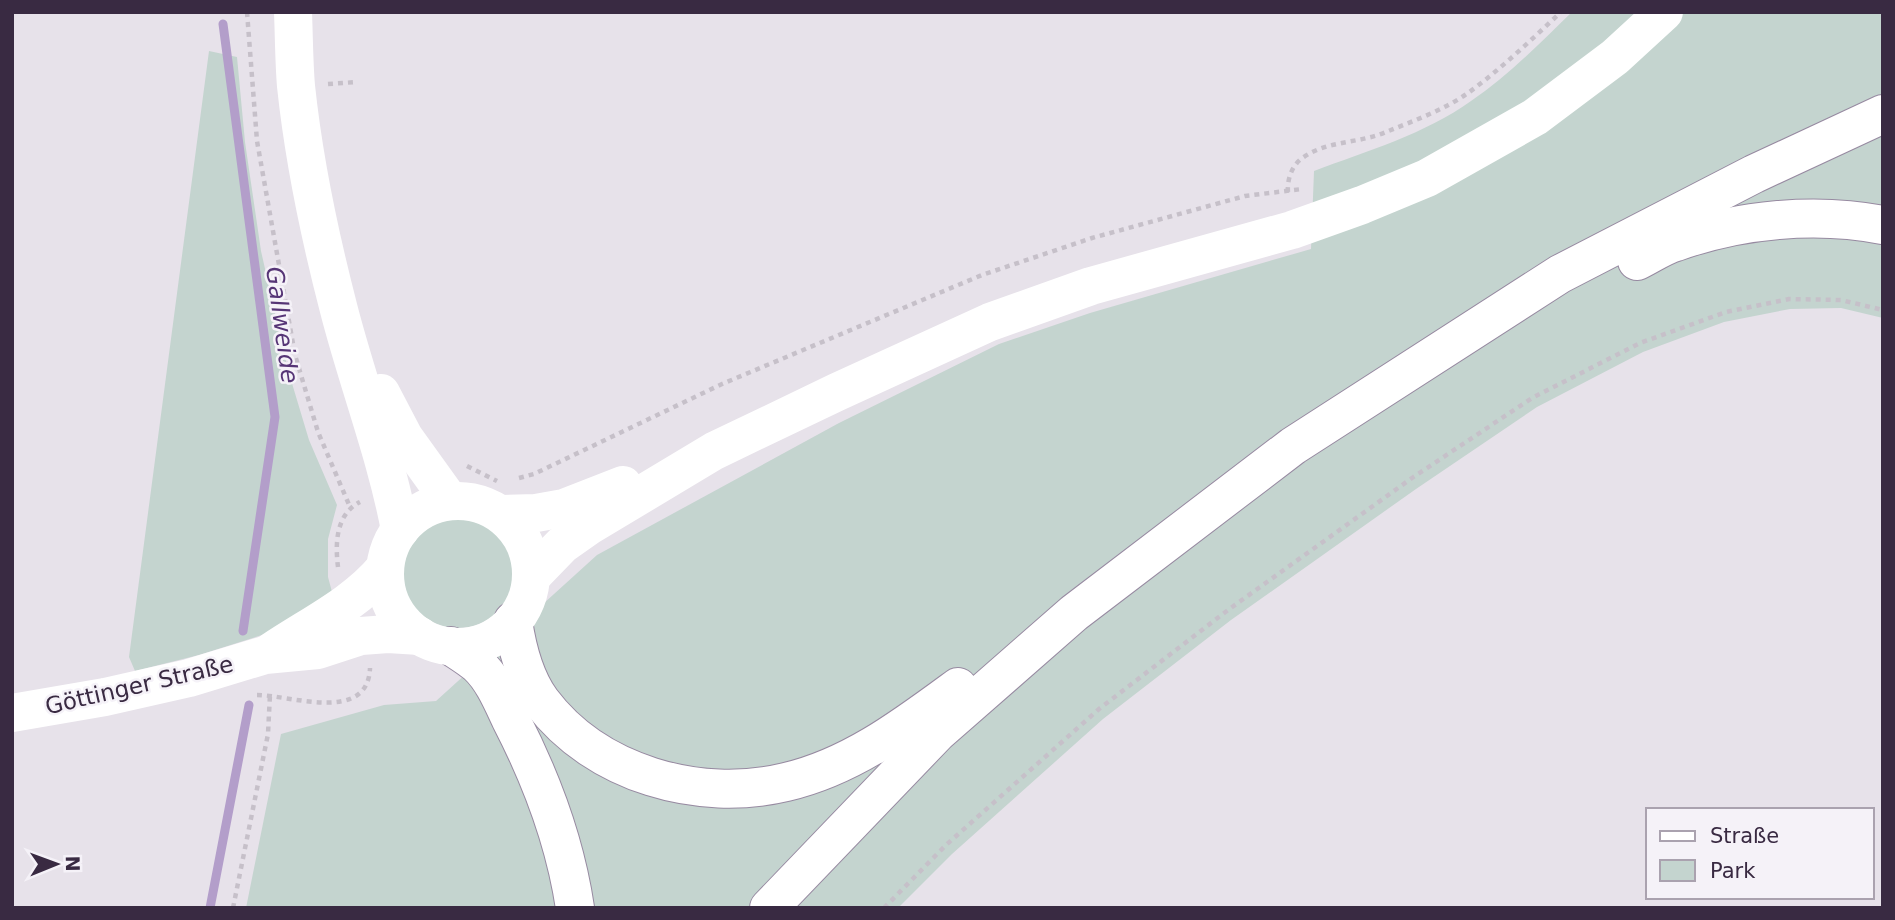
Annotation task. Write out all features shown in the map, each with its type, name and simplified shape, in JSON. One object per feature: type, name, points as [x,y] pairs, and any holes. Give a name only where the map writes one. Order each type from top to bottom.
[{"type":"main road","points":[[292,12],[296,86],[318,220],[339,310],[391,486],[400,530]]},
{"type":"main road","points":[[531,577],[562,545],[589,526],[714,451],[837,391],[990,322],[1091,286],[1292,230],[1427,178],[1492,144],[1535,117],[1615,57],[1664,12]]},
{"type":"main road","points":[[769,908],[937,733],[1074,613],[1293,446],[1560,274],[1767,167],[1883,114]]},
{"type":"main road","points":[[1474,328],[1568,296],[1675,242],[1733,226],[1782,220],[1830,219],[1883,225]]},
{"type":"main road","points":[[339,310],[404,437],[450,501]]},
{"type":"main road","points":[[501,514],[536,513],[564,508],[714,451]]},
{"type":"main road","points":[[436,641],[468,646],[485,641],[500,633],[522,608],[531,577],[524,542],[501,514],[485,506],[468,501],[450,501],[431,506],[414,516],[400,530],[390,548],[385,568],[387,588],[394,607],[405,624],[478,666],[498,693],[529,755],[554,816],[570,874],[575,908]]},
{"type":"main road","name":"Göttinger Straße","points":[[265,655],[348,604],[368,588],[385,568]]},
{"type":"main road","points":[[513,621],[516,644],[541,701],[568,729],[607,758],[648,777],[697,788],[742,789],[797,779],[829,768],[879,743],[1019,643],[1074,613]]},
{"type":"main road","name":"Göttinger Straße","points":[[12,713],[105,697],[177,681],[265,655],[318,650],[361,636],[388,634],[436,641]]},
{"type":"path","points":[[247,12],[257,141],[295,355],[318,432],[350,507]]},
{"type":"path","points":[[1292,230],[1287,179],[1298,161],[1321,146],[1371,138],[1418,119],[1466,94],[1514,56],[1561,12]]},
{"type":"path","points":[[884,908],[946,845],[1099,709],[1238,602],[1412,478],[1532,398],[1640,343],[1726,312],[1789,299],[1841,300],[1883,310]]},
{"type":"path","points":[[233,908],[268,734],[270,695],[265,655]]},
{"type":"green space","points":[[1572,12],[1883,12],[1883,318],[1841,308],[1790,309],[1724,322],[1643,352],[1537,407],[1231,620],[1103,719],[952,854],[898,908],[246,908],[281,734],[384,705],[436,701],[597,555],[839,423],[999,344],[1090,313],[1311,249],[1314,171],[1395,141],[1453,113],[1511,70]]},
{"type":"green space","points":[[209,51],[237,57],[245,142],[261,251],[288,370],[309,440],[337,505],[328,539],[328,577],[335,603],[297,624],[199,655],[135,671],[129,657]]},
{"type":"green space","points":[[458,514],[480,518],[490,523],[506,539],[511,549],[515,571],[511,593],[506,603],[490,619],[480,624],[458,628],[436,624],[426,619],[410,603],[405,593],[401,571],[405,549],[410,539],[426,523],[436,518]]},
{"type":"waterway","name":"Gallweide","points":[[223,24],[275,417],[243,631]]},
{"type":"waterway","name":"Gallweide","points":[[210,908],[249,705]]}]
